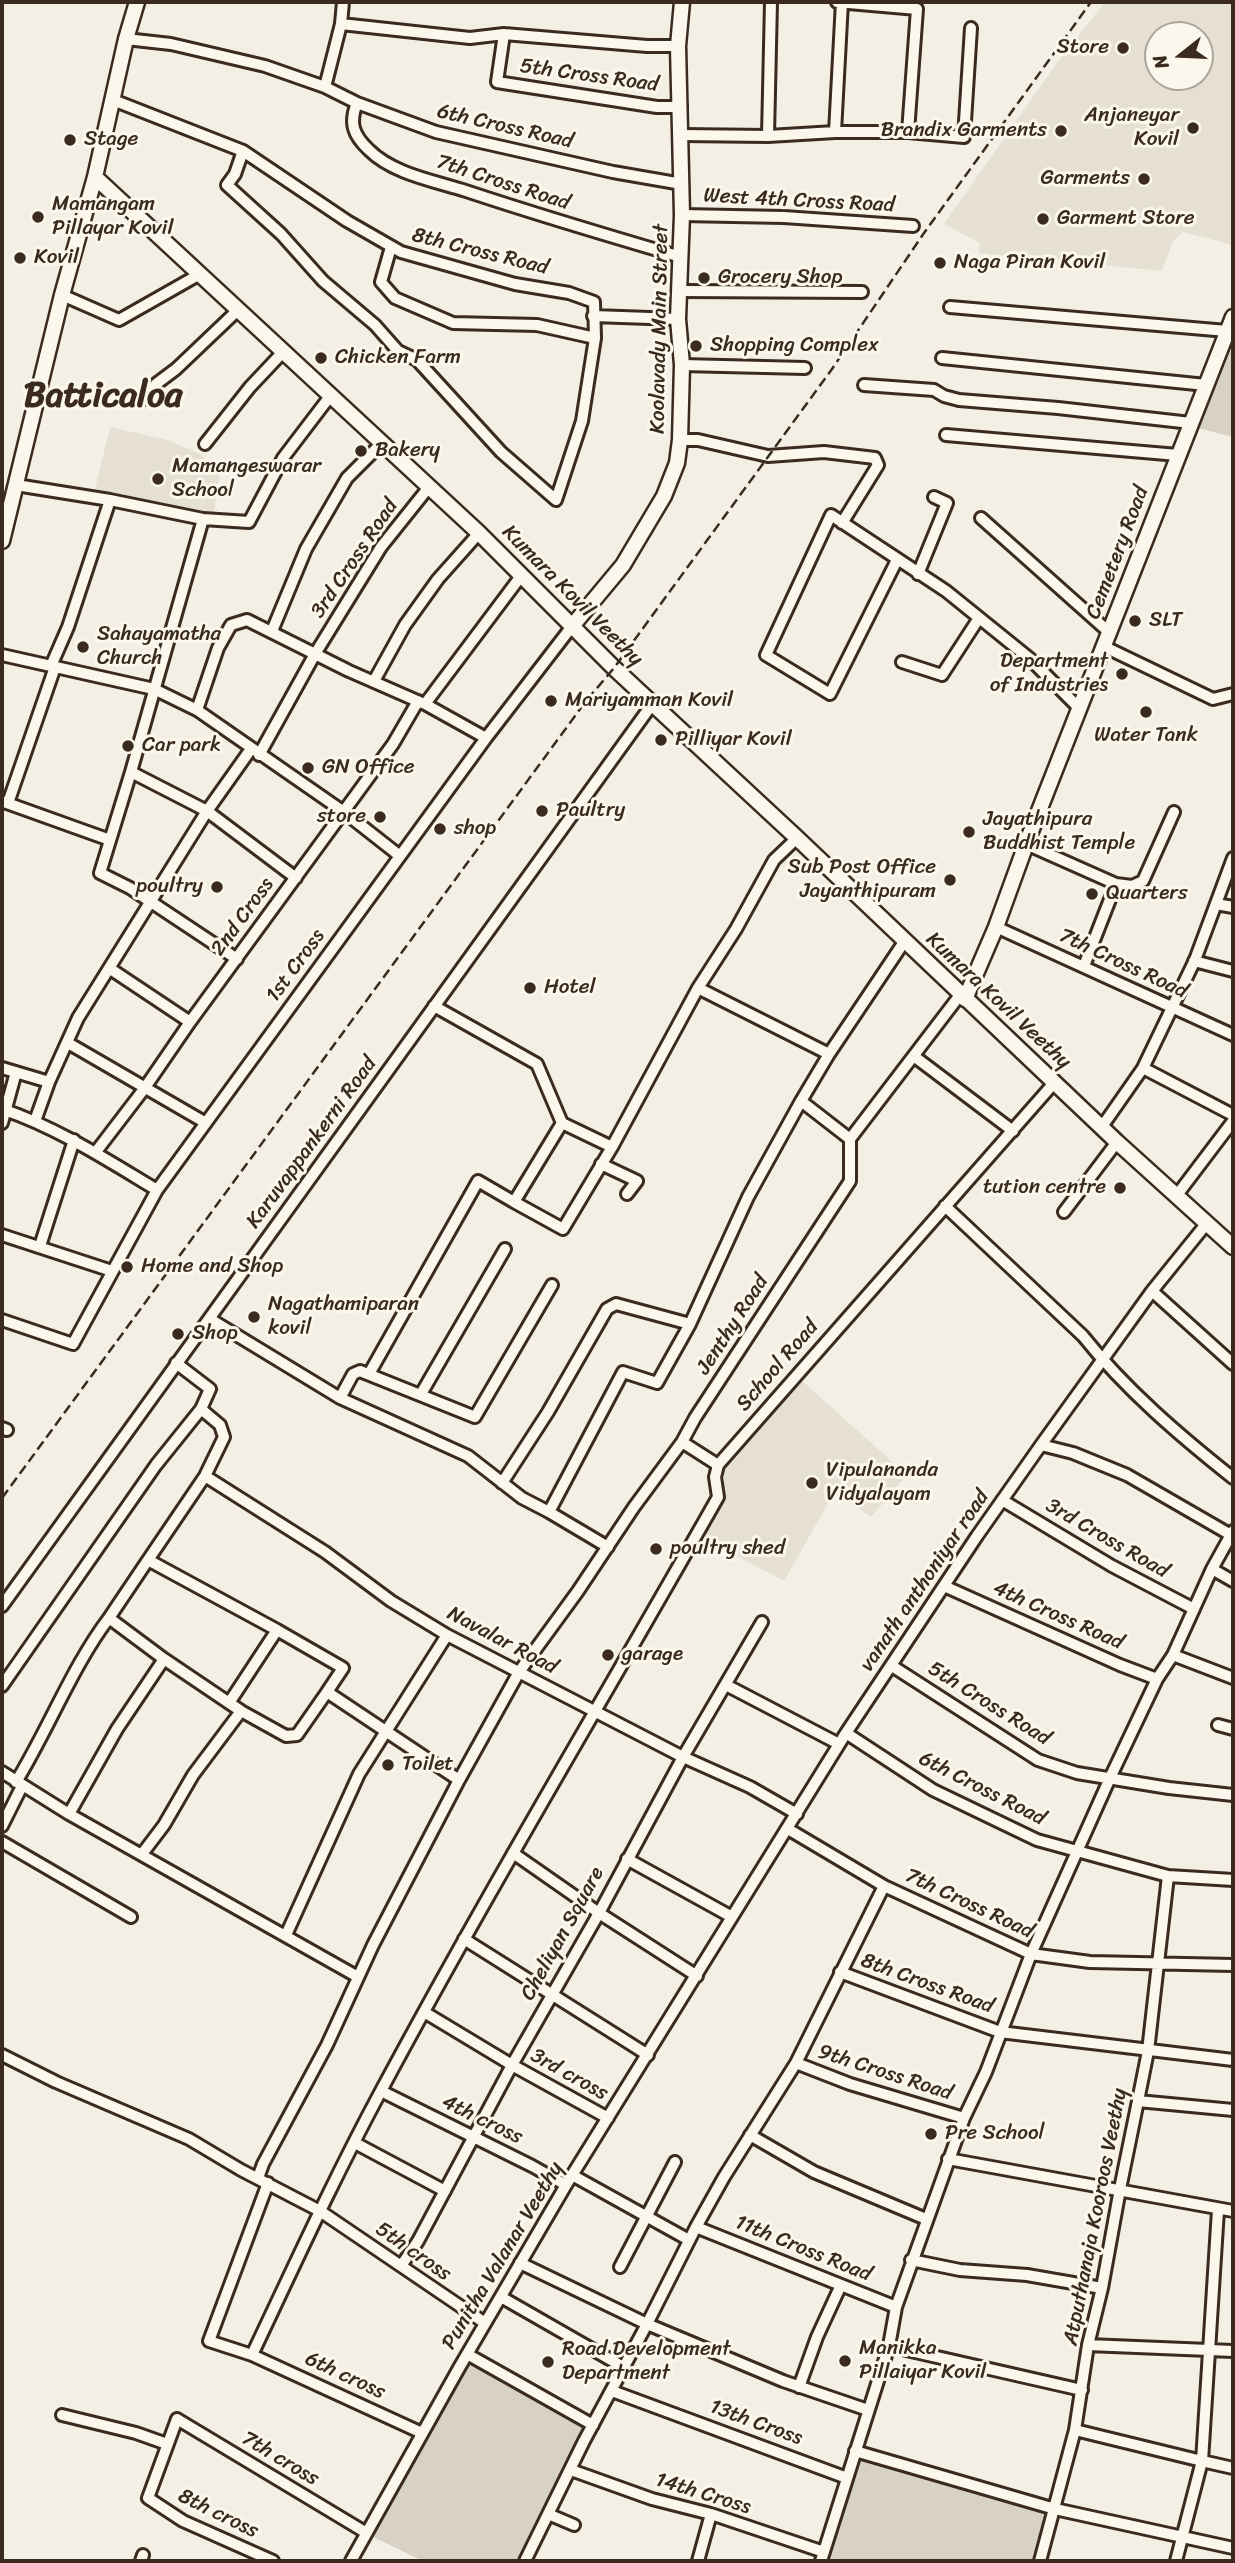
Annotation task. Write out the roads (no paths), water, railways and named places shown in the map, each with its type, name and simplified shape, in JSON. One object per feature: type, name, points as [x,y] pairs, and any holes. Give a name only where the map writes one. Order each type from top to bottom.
[{"type":"main road","points":[[2,541],[137,2]]},
{"type":"main road","name":"Koolavady Main Street","points":[[573,625],[623,565],[664,496],[677,463],[680,440],[681,365],[678,319],[682,215],[678,46],[682,2]]},
{"type":"main road","name":"Kumara Kovil Veethy","points":[[95,177],[479,533],[614,668],[1101,1128],[1233,1247]]},
{"type":"main road","name":"Cemetery Road","points":[[962,997],[996,927],[1233,317]]},
{"type":"street","points":[[326,87],[341,24],[340,2]]},
{"type":"street","points":[[768,136],[771,2]]},
{"type":"street","points":[[835,132],[839,2],[917,9],[908,132]]},
{"type":"street","points":[[341,24],[470,38],[504,34],[647,46],[678,46]]},
{"type":"street","points":[[681,135],[768,136],[908,132],[964,137],[971,28]]},
{"type":"street","name":"5th Cross Road","points":[[504,34],[497,82],[657,107],[681,107]]},
{"type":"street","name":"6th Cross Road","points":[[126,38],[171,44],[265,66],[326,87],[357,103],[436,132],[613,172],[682,184]]},
{"type":"street","name":"8th Cross Road","points":[[113,100],[243,151],[347,221],[401,252],[514,284],[569,293],[594,302],[593,316]]},
{"type":"street","name":"7th Cross Road","points":[[357,103],[352,118],[356,135],[370,152],[400,170],[575,227],[681,257]]},
{"type":"street","points":[[243,151],[235,174],[227,185],[281,234],[323,281],[374,325],[398,351],[417,360],[501,452],[555,501],[582,421],[595,338],[593,316],[678,319]]},
{"type":"street","name":"West 4th Cross Road","points":[[682,215],[784,217],[913,226]]},
{"type":"street","points":[[391,247],[381,282],[395,298],[453,323],[537,325],[595,338]]},
{"type":"street","points":[[62,295],[119,320],[200,274]]},
{"type":"street","points":[[680,291],[862,292]]},
{"type":"street","points":[[950,307],[1227,331]]},
{"type":"street","points":[[144,399],[156,384],[176,369],[239,309]]},
{"type":"street","points":[[205,444],[250,387],[283,352]]},
{"type":"street","points":[[942,358],[1206,385]]},
{"type":"street","points":[[681,365],[806,368]]},
{"type":"street","points":[[864,385],[934,390],[959,400],[1191,423]]},
{"type":"street","points":[[16,485],[203,519],[249,522],[283,458],[331,395]]},
{"type":"street","points":[[947,435],[1178,455]]},
{"type":"street","points":[[680,440],[698,440],[768,456],[824,452],[875,458],[878,465],[842,523]]},
{"type":"street","points":[[272,632],[306,550],[340,490],[347,478],[382,443]]},
{"type":"street","name":"3rd Cross Road","points":[[35,1121],[49,1082],[78,1018],[109,968],[207,811],[255,752],[381,547],[429,487]]},
{"type":"street","points":[[918,574],[947,503],[934,497]]},
{"type":"street","points":[[110,500],[5,803],[110,840]]},
{"type":"street","points":[[897,560],[830,694],[766,655],[831,515],[946,591],[1029,658],[1080,709]]},
{"type":"street","points":[[981,518],[1107,640],[1213,699],[1233,694]]},
{"type":"street","points":[[203,519],[100,873],[130,888],[237,960]]},
{"type":"street","points":[[374,681],[405,625],[438,579],[479,533]]},
{"type":"street","name":"2nd Cross","points":[[95,1153],[144,1089],[421,703],[521,576]]},
{"type":"street","points":[[902,662],[942,675],[979,618]]},
{"type":"street","points":[[197,710],[218,648],[231,625],[247,620],[349,671],[421,703],[486,738]]},
{"type":"street","name":"1st Cross","points":[[2,1320],[73,1345],[157,1190],[486,738],[573,625]]},
{"type":"street","points":[[2,655],[153,689],[197,710],[344,812],[400,856]]},
{"type":"street","name":"Karuvappankerni Road","points":[[2,1606],[653,703]]},
{"type":"street","points":[[131,772],[207,811],[296,878]]},
{"type":"street","points":[[1026,844],[1116,884],[1132,886],[1143,881],[1174,812]]},
{"type":"street","points":[[369,1374],[478,1181],[563,1229],[612,1147],[698,988],[736,929],[774,860],[797,838]]},
{"type":"street","points":[[1101,1128],[1143,1068],[1194,961],[1233,858]]},
{"type":"street","points":[[1084,967],[1116,884]]},
{"type":"street","points":[[1216,904],[1233,907]]},
{"type":"street","name":"7th Cross Road","points":[[996,927],[1233,1035]]},
{"type":"street","points":[[549,1512],[623,1372],[657,1383],[690,1324],[748,1197],[801,1101],[904,942]]},
{"type":"street","points":[[1194,961],[1233,971]]},
{"type":"street","points":[[109,968],[190,1022]]},
{"type":"street","points":[[698,988],[829,1054]]},
{"type":"street","points":[[801,1101],[850,1139],[962,997]]},
{"type":"street","points":[[434,1006],[537,1064],[562,1123],[612,1147]]},
{"type":"street","points":[[68,1043],[206,1123]]},
{"type":"street","points":[[915,1057],[1013,1131]]},
{"type":"street","points":[[2,1068],[49,1082]]},
{"type":"street","points":[[1143,1068],[1233,1115]]},
{"type":"street","points":[[2,1123],[3,1110],[16,1072]]},
{"type":"street","name":"School Road","points":[[718,1465],[1055,1083]]},
{"type":"street","points":[[3,1110],[35,1121],[75,1140],[157,1190]]},
{"type":"street","points":[[1177,1195],[1233,1121]]},
{"type":"street","points":[[514,1202],[562,1123]]},
{"type":"street","name":"Jenthy Road","points":[[263,2181],[263,2164],[327,2045],[358,1977],[459,1780],[519,1672],[682,1442],[850,1181],[850,1139]]},
{"type":"street","points":[[40,1246],[75,1140]]},
{"type":"street","points":[[1064,1212],[1116,1142]]},
{"type":"street","points":[[601,1164],[637,1181],[628,1194]]},
{"type":"street","points":[[945,1206],[1083,1336],[1102,1360],[1151,1407],[1233,1478]]},
{"type":"street","name":"vanath anthoniyar road","points":[[697,1976],[846,1733],[1002,1500],[1152,1291],[1207,1223]]},
{"type":"street","points":[[2,1235],[112,1271]]},
{"type":"street","points":[[421,1394],[505,1249]]},
{"type":"street","points":[[340,1398],[353,1374],[360,1371],[475,1417],[552,1285]]},
{"type":"street","points":[[1152,1291],[1233,1364]]},
{"type":"street","points":[[502,1483],[548,1412],[607,1309],[616,1304],[690,1324]]},
{"type":"street","points":[[210,1319],[340,1398],[458,1451],[522,1499],[608,1547]]},
{"type":"street","points":[[2,1686],[148,1476],[201,1409],[210,1389],[176,1363]]},
{"type":"street","points":[[2,1826],[19,1784],[95,1636],[205,1476],[224,1437],[220,1425],[201,1409]]},
{"type":"street","points":[[252,2355],[320,2211],[381,2091],[464,1939],[718,1497],[715,1477],[718,1465],[682,1442]]},
{"type":"street","points":[[823,2556],[888,2346],[896,2307],[947,2160],[986,2072],[1031,1954],[1110,1778],[1232,1533],[1127,1475],[1073,1453],[1041,1445]]},
{"type":"street","name":"Navalar Road","points":[[205,1476],[325,1552],[391,1601],[447,1636],[683,1758],[750,1787],[797,1814]]},
{"type":"street","name":"3rd Cross Road","points":[[1002,1500],[1112,1566],[1194,1609]]},
{"type":"street","points":[[109,1618],[229,1703],[286,1736],[297,1735],[343,1668],[148,1559]]},
{"type":"street","points":[[1212,1569],[1233,1581]]},
{"type":"street","name":"4th Cross Road","points":[[944,1586],[1157,1679]]},
{"type":"street","name":"Cheliyan Square","points":[[401,2266],[418,2241],[512,2065],[762,1622]]},
{"type":"street","points":[[229,1703],[277,1630]]},
{"type":"street","points":[[286,1935],[359,1773],[447,1636]]},
{"type":"street","points":[[1173,1655],[1233,1678]]},
{"type":"street","points":[[69,1814],[117,1729],[164,1659]]},
{"type":"street","name":"5th Cross Road","points":[[892,1666],[1038,1760],[1077,1773],[1233,1795]]},
{"type":"street","points":[[726,1685],[839,1744]]},
{"type":"street","points":[[327,1692],[459,1780]]},
{"type":"street","points":[[142,1854],[164,1825],[193,1775],[242,1711]]},
{"type":"street","points":[[1218,1725],[1233,1729]]},
{"type":"street","name":"6th Cross Road","points":[[846,1733],[933,1790],[1037,1840],[1168,1877],[1233,1880]]},
{"type":"street","points":[[2,1772],[69,1814],[358,1977]]},
{"type":"street","name":"7th Cross Road","points":[[788,1829],[884,1886],[1031,1954],[1090,1962],[1233,1965]]},
{"type":"street","points":[[2,1842],[131,1917]]},
{"type":"street","points":[[513,1853],[697,1976]]},
{"type":"street","points":[[627,1859],[732,1917]]},
{"type":"street","name":"Atputhanaja Kooroos Veethy","points":[[1040,2561],[1075,2430],[1088,2345],[1139,2101],[1168,1877]]},
{"type":"street","points":[[526,2561],[689,2240],[750,2135],[796,2063],[884,1886]]},
{"type":"street","points":[[464,1939],[648,2055]]},
{"type":"street","name":"8th Cross Road","points":[[840,1972],[1000,2032],[1233,2060]]},
{"type":"street","name":"Punitha Valanar Veethy","points":[[351,2561],[365,2532],[569,2180],[697,1976]]},
{"type":"street","name":"3rd cross","points":[[424,2012],[608,2118]]},
{"type":"street","name":"5th cross","points":[[2,2055],[56,2082],[189,2139],[320,2211],[485,2323]]},
{"type":"street","name":"9th Cross Road","points":[[796,2063],[850,2084],[964,2118]]},
{"type":"street","name":"4th cross","points":[[381,2091],[647,2217],[689,2240]]},
{"type":"street","points":[[1139,2101],[1233,2110]]},
{"type":"street","points":[[750,2135],[814,2172],[926,2219]]},
{"type":"street","points":[[355,2143],[445,2191]]},
{"type":"street","points":[[947,2160],[1233,2211]]},
{"type":"street","points":[[620,2267],[676,2162]]},
{"type":"street","name":"6th cross","points":[[263,2181],[209,2341],[252,2355],[422,2433]]},
{"type":"street","points":[[1177,2561],[1202,2461],[1218,2210]]},
{"type":"street","name":"11th Cross Road","points":[[696,2227],[896,2307]]},
{"type":"street","points":[[911,2260],[960,2270],[1027,2275],[1102,2288]]},
{"type":"street","points":[[520,2263],[647,2324],[799,2387],[868,2410]]},
{"type":"street","points":[[799,2387],[817,2337],[841,2285]]},
{"type":"street","points":[[501,2297],[625,2368]]},
{"type":"street","points":[[1088,2345],[1233,2351]]},
{"type":"street","points":[[888,2346],[1082,2390]]},
{"type":"street","points":[[467,2354],[593,2425]]},
{"type":"street","name":"13th Cross","points":[[612,2391],[847,2478]]},
{"type":"street","points":[[62,2415],[136,2433],[167,2445]]},
{"type":"street","name":"7th cross","points":[[167,2445],[177,2419],[365,2532]]},
{"type":"street","points":[[1075,2430],[1233,2468]]},
{"type":"street","name":"8th cross","points":[[167,2445],[148,2498],[183,2521],[272,2561]]},
{"type":"street","points":[[855,2451],[1055,2509],[1233,2549]]},
{"type":"street","name":"14th Cross","points":[[571,2470],[652,2499],[711,2514],[823,2556]]},
{"type":"street","points":[[548,2514],[574,2525]]},
{"type":"street","points":[[698,2561],[711,2514]]},
{"type":"railway","points":[[2,1498],[832,369],[924,233],[1091,2]]},
{"type":"place","name":"Store","points":[[1123,48]]},
{"type":"place","name":"Anjaneyar Kovil","points":[[1193,128]]},
{"type":"place","name":"Brandix Garments","points":[[1061,131]]},
{"type":"place","name":"Stage","points":[[70,140]]},
{"type":"place","name":"Garments","points":[[1144,179]]},
{"type":"place","name":"Mamangam Pillayar Kovil","points":[[38,217]]},
{"type":"place","name":"Garment Store","points":[[1043,219]]},
{"type":"place","name":"Kovil","points":[[20,258]]},
{"type":"place","name":"Naga Piran Kovil","points":[[940,263]]},
{"type":"place","name":"Grocery Shop","points":[[704,278]]},
{"type":"place","name":"Shopping Complex","points":[[696,346]]},
{"type":"place","name":"Chicken Farm","points":[[321,358]]},
{"type":"place","name":"Bakery","points":[[361,451]]},
{"type":"place","name":"Mamangeswarar School","points":[[158,479]]},
{"type":"place","name":"SLT","points":[[1135,621]]},
{"type":"place","name":"Sahayamatha Church","points":[[83,647]]},
{"type":"place","name":"Department of Industries","points":[[1122,674]]},
{"type":"place","name":"Mariyamman Kovil","points":[[551,701]]},
{"type":"place","name":"Water Tank","points":[[1146,712]]},
{"type":"place","name":"Pilliyar Kovil","points":[[661,740]]},
{"type":"place","name":"Car park","points":[[128,746]]},
{"type":"place","name":"GN Office","points":[[308,768]]},
{"type":"place","name":"Paultry","points":[[542,811]]},
{"type":"place","name":"store","points":[[380,817]]},
{"type":"place","name":"shop","points":[[440,829]]},
{"type":"place","name":"Jayathipura Buddhist Temple","points":[[969,832]]},
{"type":"place","name":"Sub Post Office Jayanthipuram","points":[[950,880]]},
{"type":"place","name":"poultry","points":[[217,887]]},
{"type":"place","name":"Quarters","points":[[1092,894]]},
{"type":"place","name":"Hotel","points":[[530,988]]},
{"type":"place","name":"tution centre","points":[[1120,1188]]},
{"type":"place","name":"Home and Shop","points":[[127,1267]]},
{"type":"place","name":"Nagathamiparan kovil","points":[[254,1317]]},
{"type":"place","name":"Shop","points":[[178,1334]]},
{"type":"place","name":"Vipulananda Vidyalayam","points":[[812,1483]]},
{"type":"place","name":"poultry shed","points":[[656,1549]]},
{"type":"place","name":"garage","points":[[608,1655]]},
{"type":"place","name":"Toilet","points":[[388,1765]]},
{"type":"place","name":"Pre School","points":[[931,2134]]},
{"type":"place","name":"Manikka Pillaiyar Kovil","points":[[845,2361]]},
{"type":"place","name":"Road Development Department","points":[[548,2362]]},
{"type":"district","name":"Batticaloa","points":[[103,397]]}]
